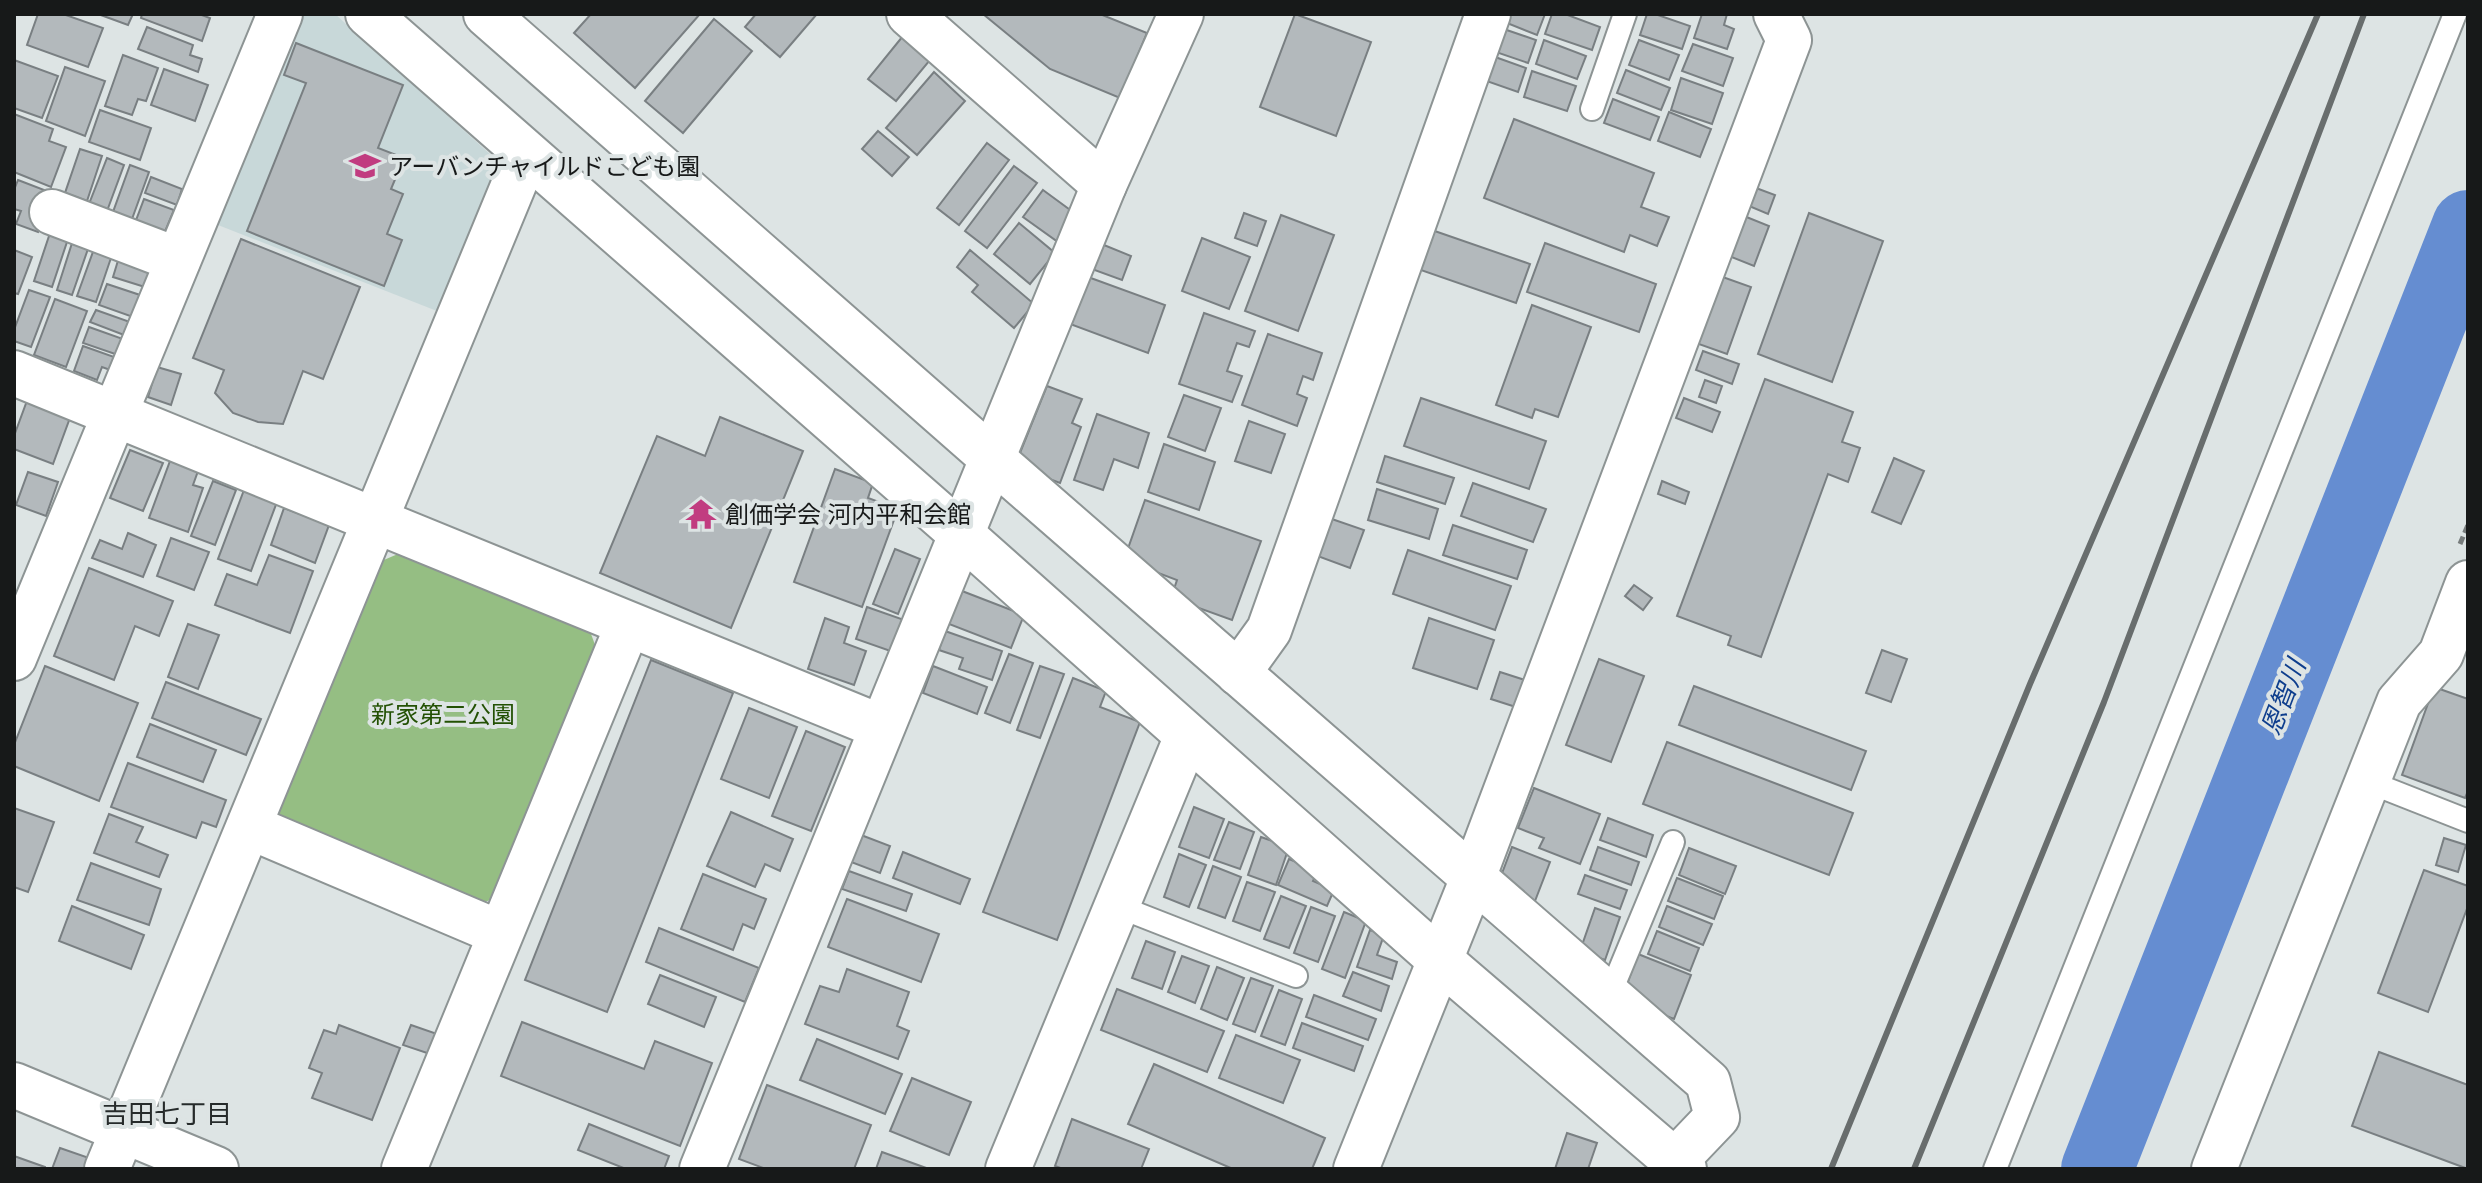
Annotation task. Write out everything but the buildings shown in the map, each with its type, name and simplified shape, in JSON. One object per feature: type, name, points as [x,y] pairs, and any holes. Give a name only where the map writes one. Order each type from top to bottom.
[{"type":"street","points":[[14,658],[280,14]]},
{"type":"street","points":[[368,14],[961,534],[1440,960],[1680,1165],[1717,1117],[1708,1082],[486,14]]},
{"type":"street","points":[[909,14],[1104,185]]},
{"type":"street","points":[[702,1169],[1104,185],[1181,14]]},
{"type":"street","points":[[1238,673],[1269,630],[1488,14]]},
{"type":"street","points":[[1356,1169],[1473,878],[1789,40],[1776,14]]},
{"type":"street","points":[[114,1150],[526,155]]},
{"type":"street","points":[[52,212],[178,260]]},
{"type":"street","points":[[14,373],[881,727]]},
{"type":"street","points":[[2214,1169],[2399,702],[2441,654],[2468,583]]},
{"type":"street","points":[[404,1169],[628,625]]},
{"type":"street","points":[[1008,1169],[1187,736]]},
{"type":"street","points":[[250,827],[500,933]]},
{"type":"street","points":[[14,1085],[114,1150],[216,1169]]},
{"type":"lane","points":[[1592,109],[1625,14]]},
{"type":"lane","points":[[1995,1169],[2455,14]]},
{"type":"lane","points":[[2369,782],[2468,821]]},
{"type":"lane","points":[[1609,996],[1673,842]]},
{"type":"lane","points":[[1117,906],[1296,976]]},
{"type":"shaded area","name":"アーバンチャイルドこども園","points":[[298,14],[335,14],[491,155],[497,177],[442,313],[213,223]]},
{"type":"green space","name":"新家第二公園","points":[[405,551],[587,623],[598,653],[502,895],[473,907],[283,831],[275,813],[372,565]]},
{"type":"waterway","name":"恩智川","points":[[2097,1169],[2468,226]]},
{"type":"railway","points":[[1831,1169],[2030,684],[2318,14]]},
{"type":"railway","points":[[1914,1169],[2104,702],[2364,14]]},
{"type":"place","name":"アーバンチャイルドこども園","points":[[365,166]]},
{"type":"place","name":"創価学会 河内平和会館","points":[[701,514]]},
{"type":"district","name":"吉田七丁目","points":[[167,1113]]}]
